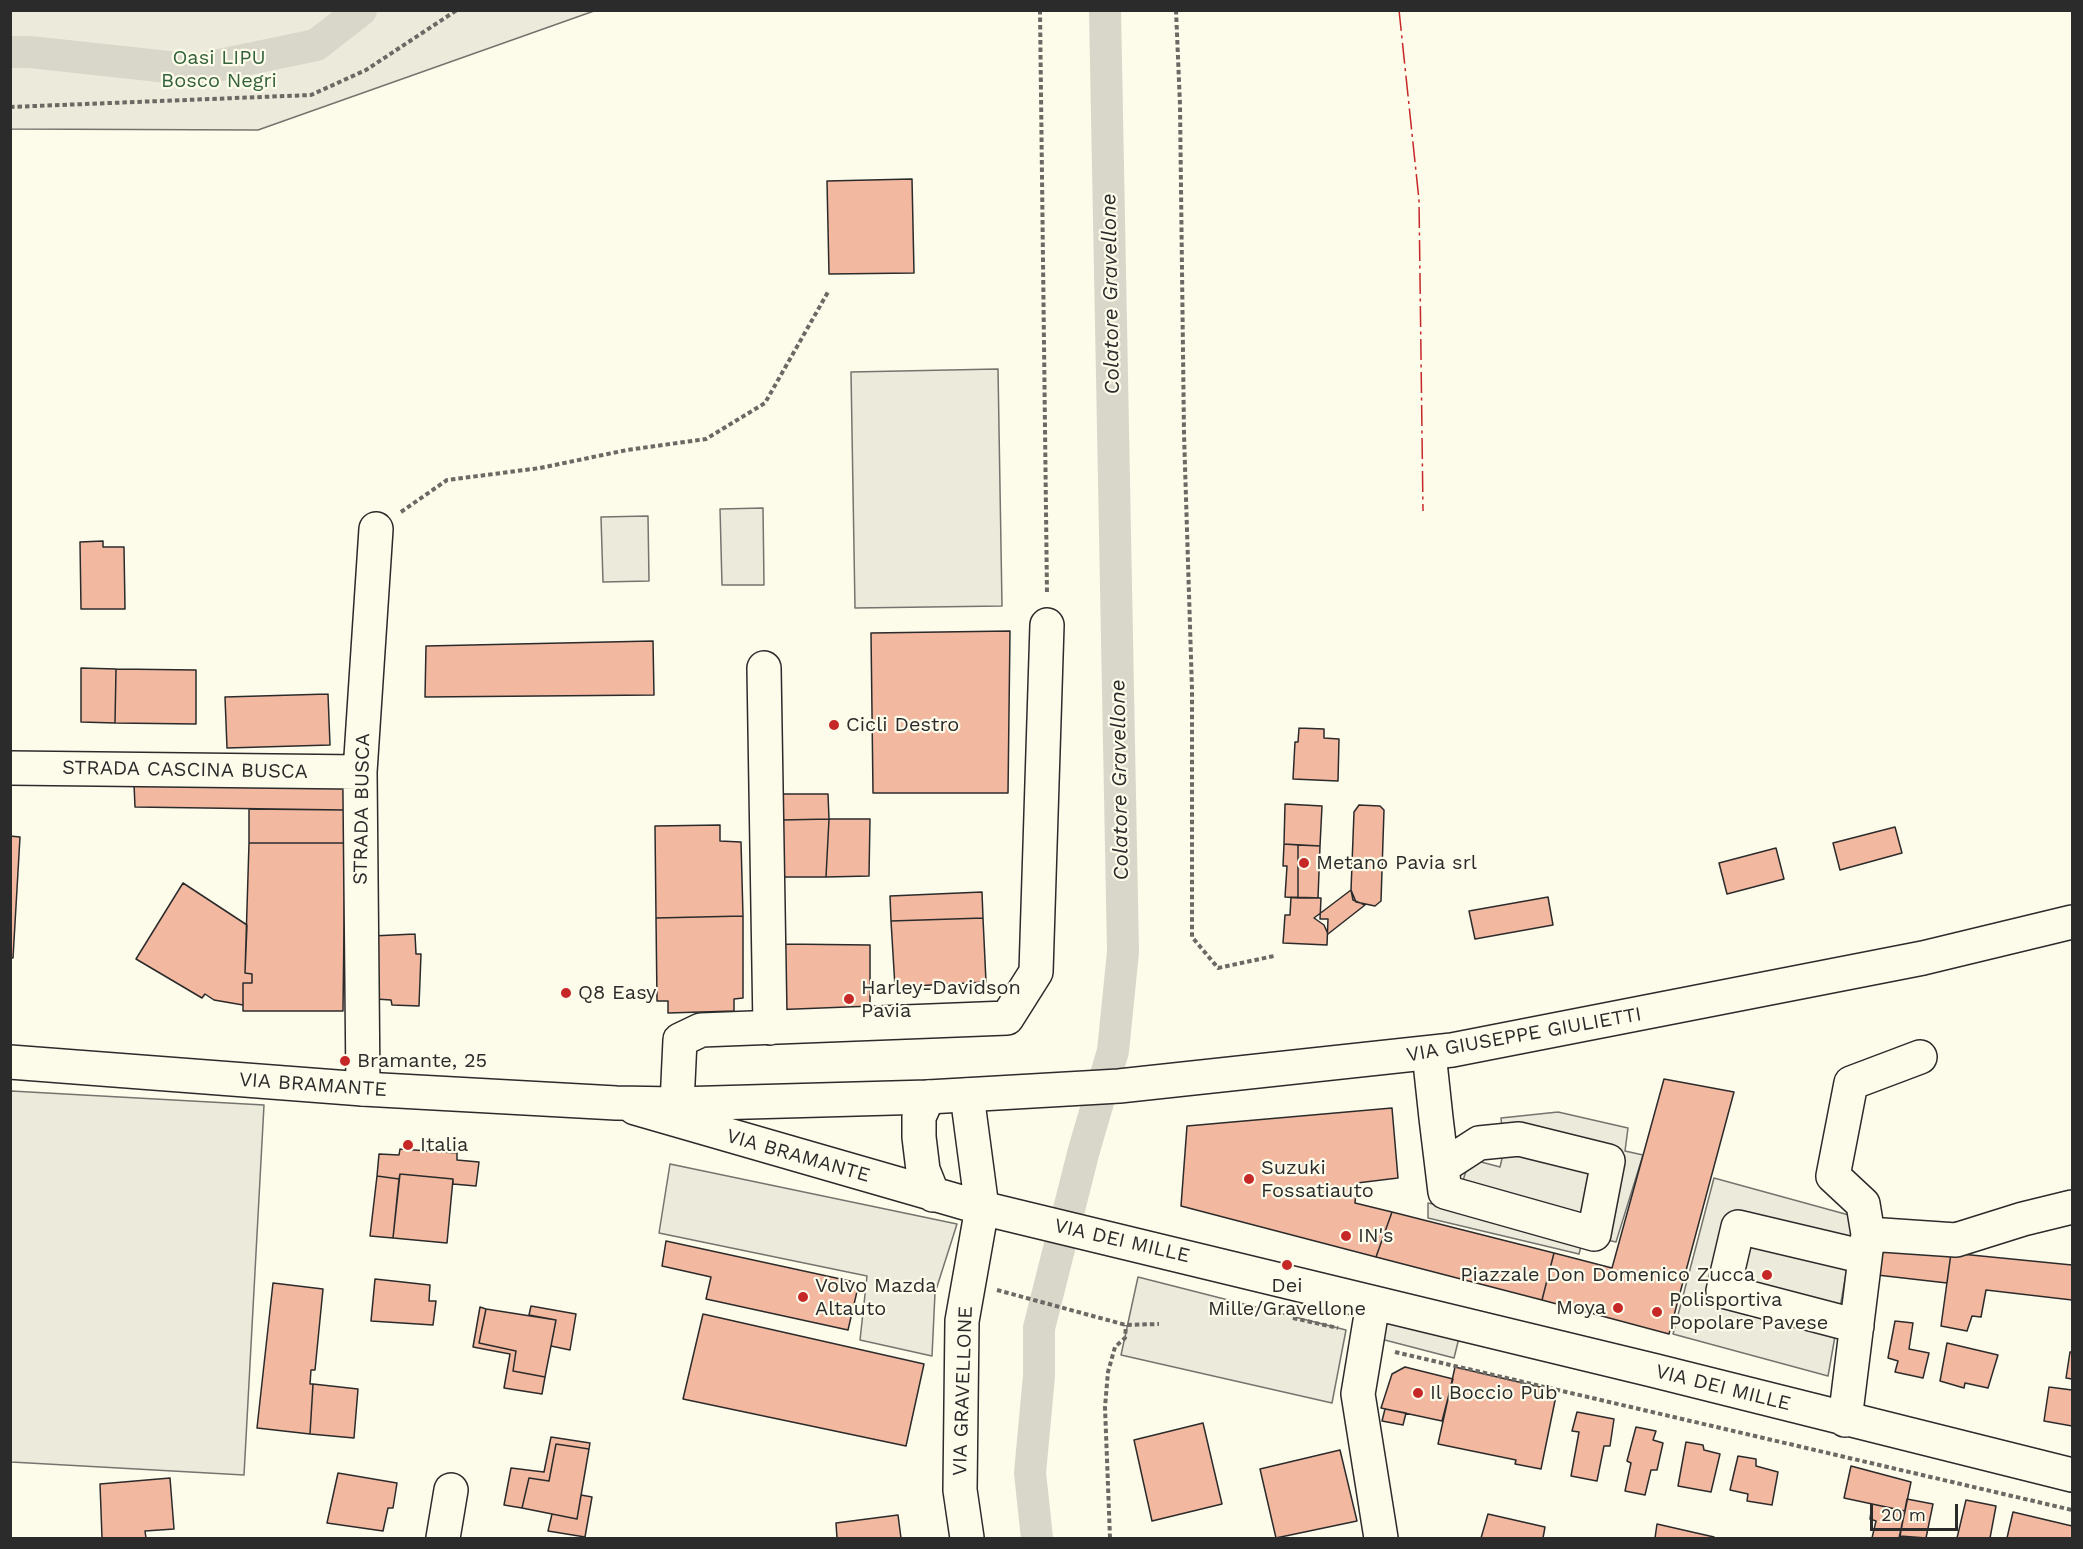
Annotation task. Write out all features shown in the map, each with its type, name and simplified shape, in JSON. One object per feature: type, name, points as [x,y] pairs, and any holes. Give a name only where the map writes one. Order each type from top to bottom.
[{"type":"street","name":"STRADA BUSCA","points":[[363,1089],[360,772],[376,529]]},
{"type":"street","points":[[677,1104],[680,1040],[701,1030],[1007,1018],[1036,972],[1047,625]]},
{"type":"street","points":[[764,668],[770,1028]]},
{"type":"street","name":"STRADA CASCINA BUSCA","points":[[10,768],[360,772]]},
{"type":"street","name":"VIA GIUSEPPE GIULIETTI","points":[[967,1095],[1119,1086],[1429,1053],[1534,1036],[1911,960],[2073,922]]},
{"type":"street","points":[[1429,1053],[1442,1167],[1445,1192],[1594,1234],[1608,1161],[1519,1139],[1479,1143],[1442,1167]]},
{"type":"street","points":[[1845,1420],[1866,1245],[1863,1204],[1833,1176],[1851,1083],[1920,1057]]},
{"type":"street","name":"VIA BRAMANTE","points":[[10,1062],[363,1089],[615,1103],[677,1104],[967,1095]]},
{"type":"street","points":[[967,1095],[982,1208]]},
{"type":"street","points":[[928,1097],[919,1117],[919,1137],[923,1170],[933,1195]]},
{"type":"street","name":"VIA BRAMANTE","points":[[615,1103],[982,1208]]},
{"type":"street","name":"VIA DEI MILLE","points":[[982,1208],[2073,1474]]},
{"type":"street","name":"VIA GRAVELLONE","points":[[967,1539],[960,1490],[962,1321],[977,1283],[982,1208]]},
{"type":"street","points":[[1857,1326],[1723,1292],[1738,1227],[1866,1245],[1956,1240],[2023,1219],[2073,1208]]},
{"type":"street","points":[[1373,1303],[1358,1394],[1381,1539]]},
{"type":"street","points":[[443,1539],[451,1490]]},
{"type":"path","points":[[10,107],[311,94],[366,70],[457,10]]},
{"type":"path","points":[[1040,10],[1047,625]]},
{"type":"path","points":[[1176,10],[1180,105],[1184,434],[1192,690],[1192,937],[1218,968],[1274,956]]},
{"type":"path","points":[[376,529],[447,480],[540,468],[627,450],[706,439],[765,403],[828,292]]},
{"type":"path","points":[[977,1283],[1119,1324],[1159,1324]]},
{"type":"path","points":[[1110,1539],[1105,1407],[1108,1372],[1115,1347],[1125,1338],[1126,1325]]},
{"type":"path","points":[[1366,1345],[2073,1510]]},
{"type":"green space","name":"Oasi LIPU Bosco Negri","points":[[11,10],[594,11],[258,130],[11,129]]},
{"type":"green space","points":[[998,369],[1002,606],[855,608],[851,372]]},
{"type":"green space","points":[[763,508],[764,585],[722,585],[720,509]]},
{"type":"green space","points":[[648,516],[649,581],[603,582],[601,517]]},
{"type":"green space","points":[[11,1091],[264,1105],[244,1475],[11,1462]]},
{"type":"shaded area","points":[[1558,1112],[1628,1128],[1625,1151],[1643,1155],[1616,1242],[1584,1235],[1579,1254],[1428,1218],[1428,1203],[1454,1208],[1470,1159],[1500,1167],[1504,1150],[1501,1118]]},
{"type":"shaded area","points":[[670,1164],[957,1224],[935,1293],[932,1356],[860,1340],[867,1276],[659,1233]]},
{"type":"shaded area","name":"Piazzale Don Domenico Zucca","points":[[1714,1178],[1856,1217],[1828,1376],[1673,1334]]},
{"type":"shaded area","points":[[1138,1277],[1346,1330],[1332,1403],[1121,1355]]},
{"type":"shaded area","points":[[1386,1318],[1459,1338],[1454,1358],[1381,1339]]},
{"type":"building","points":[[912,179],[914,273],[829,274],[827,181]]},
{"type":"building","points":[[103,541],[103,547],[124,547],[125,609],[81,609],[80,542]]},
{"type":"building","points":[[1010,631],[1008,793],[873,793],[871,633]]},
{"type":"building","points":[[653,641],[654,695],[425,697],[426,646]]},
{"type":"building","points":[[81,668],[116,669],[115,723],[81,722]]},
{"type":"building","points":[[116,669],[196,670],[196,724],[115,723]]},
{"type":"building","points":[[328,694],[330,745],[227,748],[225,697]]},
{"type":"building","points":[[1299,728],[1324,729],[1324,738],[1339,739],[1338,781],[1293,779],[1295,742],[1298,742]]},
{"type":"building","points":[[346,783],[345,810],[135,807],[134,784]]},
{"type":"building","points":[[780,794],[828,794],[829,819],[782,820]]},
{"type":"building","points":[[1285,804],[1322,806],[1320,846],[1284,844]]},
{"type":"building","points":[[1359,805],[1380,806],[1384,810],[1381,901],[1375,906],[1356,902],[1351,890],[1354,812]]},
{"type":"building","points":[[249,809],[345,810],[345,843],[249,843]]},
{"type":"building","points":[[829,819],[870,819],[869,876],[826,877]]},
{"type":"building","points":[[829,819],[826,877],[782,877],[782,820]]},
{"type":"building","points":[[720,825],[720,841],[741,842],[743,916],[656,918],[655,826]]},
{"type":"building","points":[[1895,827],[1902,853],[1840,870],[1833,843]]},
{"type":"building","points":[[10,836],[20,837],[13,958],[10,958]]},
{"type":"building","points":[[249,843],[345,843],[343,1011],[243,1011],[243,983],[252,983],[252,974],[245,973]]},
{"type":"building","points":[[1284,844],[1298,845],[1298,898],[1285,897],[1287,866],[1283,866]]},
{"type":"building","points":[[1298,845],[1320,846],[1318,898],[1298,898]]},
{"type":"building","points":[[1776,848],[1784,879],[1727,894],[1719,863]]},
{"type":"building","points":[[183,883],[247,925],[245,973],[252,974],[252,983],[243,983],[243,1005],[214,1000],[205,994],[202,998],[136,959]]},
{"type":"building","points":[[1351,890],[1353,900],[1365,905],[1328,934],[1324,925],[1314,918]]},
{"type":"building","points":[[982,892],[983,918],[891,921],[890,896]]},
{"type":"building","points":[[1291,897],[1321,898],[1320,919],[1328,919],[1327,945],[1283,943],[1285,915],[1290,915]]},
{"type":"building","points":[[1548,897],[1553,925],[1475,939],[1469,911]]},
{"type":"building","points":[[743,916],[743,998],[734,999],[734,1011],[668,1013],[668,1001],[657,1001],[656,918]]},
{"type":"building","points":[[983,918],[986,982],[895,987],[891,921]]},
{"type":"building","points":[[415,934],[416,954],[421,954],[419,1006],[392,1005],[391,1000],[376,999],[372,936]]},
{"type":"building","points":[[782,944],[870,945],[870,1011],[780,1013]]},
{"type":"building","points":[[1664,1079],[1734,1092],[1669,1334],[1542,1300],[1554,1253],[1612,1268]]},
{"type":"building","points":[[1392,1108],[1398,1178],[1357,1183],[1355,1203],[1392,1212],[1376,1257],[1181,1206],[1187,1126]]},
{"type":"building","points":[[400,1149],[457,1153],[457,1160],[479,1162],[476,1186],[453,1184],[453,1179],[400,1174],[399,1179],[377,1176],[379,1154],[399,1155]]},
{"type":"building","points":[[400,1174],[453,1179],[447,1243],[393,1238]]},
{"type":"building","points":[[377,1176],[399,1179],[393,1238],[370,1236]]},
{"type":"building","points":[[1392,1212],[1554,1253],[1542,1300],[1376,1257]]},
{"type":"building","points":[[666,1241],[859,1283],[848,1330],[706,1299],[711,1277],[662,1266]]},
{"type":"building","points":[[1882,1246],[1951,1253],[1947,1283],[1877,1275]]},
{"type":"building","points":[[1951,1253],[2072,1265],[2072,1300],[1986,1290],[1981,1317],[1972,1316],[1967,1331],[1941,1326]]},
{"type":"building","points":[[375,1279],[430,1285],[429,1301],[436,1301],[433,1325],[371,1321]]},
{"type":"building","points":[[273,1283],[323,1289],[315,1370],[311,1370],[310,1384],[313,1384],[310,1434],[257,1428]]},
{"type":"building","points":[[531,1306],[576,1314],[570,1350],[551,1346],[556,1320],[529,1315]]},
{"type":"building","points":[[480,1307],[486,1309],[479,1343],[516,1351],[513,1371],[545,1377],[542,1394],[504,1388],[510,1354],[473,1347]]},
{"type":"building","points":[[486,1309],[556,1320],[545,1377],[513,1371],[516,1351],[479,1343]]},
{"type":"building","points":[[703,1314],[924,1364],[906,1446],[683,1399]]},
{"type":"building","points":[[1895,1321],[1913,1323],[1909,1349],[1929,1353],[1923,1378],[1895,1372],[1898,1361],[1888,1358]]},
{"type":"building","points":[[1947,1343],[1998,1355],[1988,1388],[1965,1383],[1964,1388],[1940,1381]]},
{"type":"building","points":[[2070,1352],[2072,1352],[2072,1379],[2066,1378]]},
{"type":"building","name":"Il Boccio Pub","points":[[1405,1367],[1453,1379],[1442,1421],[1381,1408],[1392,1374]]},
{"type":"building","points":[[1455,1367],[1557,1391],[1541,1469],[1515,1464],[1516,1460],[1438,1444]]},
{"type":"building","points":[[313,1384],[358,1389],[354,1438],[310,1434]]},
{"type":"building","points":[[2049,1387],[2072,1390],[2072,1426],[2044,1421]]},
{"type":"building","points":[[1385,1409],[1406,1413],[1403,1425],[1382,1421]]},
{"type":"building","points":[[1577,1412],[1614,1419],[1610,1446],[1604,1446],[1597,1481],[1571,1476],[1579,1432],[1572,1431]]},
{"type":"building","points":[[1203,1423],[1222,1504],[1152,1521],[1134,1440]]},
{"type":"building","points":[[1636,1427],[1656,1431],[1653,1440],[1663,1443],[1657,1470],[1651,1470],[1645,1495],[1625,1491],[1631,1463],[1627,1461]]},
{"type":"building","points":[[551,1437],[590,1443],[589,1449],[556,1444],[549,1481],[529,1478],[522,1508],[504,1505],[511,1468],[544,1472]]},
{"type":"building","points":[[1686,1442],[1703,1445],[1704,1450],[1720,1454],[1711,1492],[1678,1486]]},
{"type":"building","points":[[556,1444],[589,1449],[577,1519],[522,1508],[529,1478],[549,1481]]},
{"type":"building","points":[[1340,1450],[1357,1521],[1276,1538],[1260,1469]]},
{"type":"building","points":[[1738,1456],[1756,1459],[1756,1466],[1778,1472],[1772,1505],[1747,1501],[1748,1494],[1730,1490]]},
{"type":"building","points":[[1851,1466],[1911,1482],[1905,1511],[1844,1498]]},
{"type":"building","points":[[338,1473],[397,1483],[393,1508],[388,1508],[383,1531],[327,1523]]},
{"type":"building","points":[[170,1478],[174,1529],[145,1531],[146,1538],[102,1538],[100,1484]]},
{"type":"building","points":[[581,1495],[592,1497],[585,1537],[548,1531],[552,1514],[577,1519]]},
{"type":"building","points":[[1907,1499],[1933,1504],[1926,1538],[1900,1536]]},
{"type":"building","points":[[1966,1500],[1996,1506],[1990,1538],[1957,1538]]},
{"type":"building","points":[[1872,1504],[1905,1511],[1899,1538],[1872,1538],[1876,1521],[1870,1519]]},
{"type":"building","points":[[2013,1512],[2072,1526],[2072,1538],[2007,1538]]},
{"type":"building","points":[[1488,1514],[1545,1527],[1543,1538],[1481,1538]]},
{"type":"building","points":[[898,1515],[901,1538],[837,1538],[836,1523]]},
{"type":"building","points":[[1657,1524],[1714,1537],[1714,1538],[1655,1538]]},
{"type":"waterway","points":[[10,52],[30,52],[196,70],[316,45],[361,10]]},
{"type":"waterway","name":"Colatore Gravellone","points":[[1037,1538],[1030,1473],[1039,1376],[1039,1328],[1084,1150],[1113,1051],[1123,952],[1105,10]]},
{"type":"power","points":[[1399,10],[1419,200],[1423,511]]},
{"type":"place","name":"Cicli Destro","points":[[834,725]]},
{"type":"place","name":"Metano Pavia srl","points":[[1304,863]]},
{"type":"place","name":"Q8 Easy","points":[[566,993]]},
{"type":"place","name":"Harley-Davidson Pavia","points":[[849,999]]},
{"type":"place","name":"Bramante, 25","points":[[345,1061]]},
{"type":"place","name":"Italia","points":[[408,1145]]},
{"type":"place","name":"Suzuki Fossatiauto","points":[[1249,1179]]},
{"type":"place","name":"IN's","points":[[1346,1236]]},
{"type":"place","name":"Dei Mille/Gravellone","points":[[1287,1265]]},
{"type":"place","name":"Piazzale Don Domenico Zucca","points":[[1767,1275]]},
{"type":"place","name":"Volvo Mazda Altauto","points":[[803,1297]]},
{"type":"place","name":"Moya","points":[[1618,1308]]},
{"type":"place","name":"Polisportiva Popolare Pavese","points":[[1657,1312]]},
{"type":"place","name":"Il Boccio Pub","points":[[1418,1393]]}]
